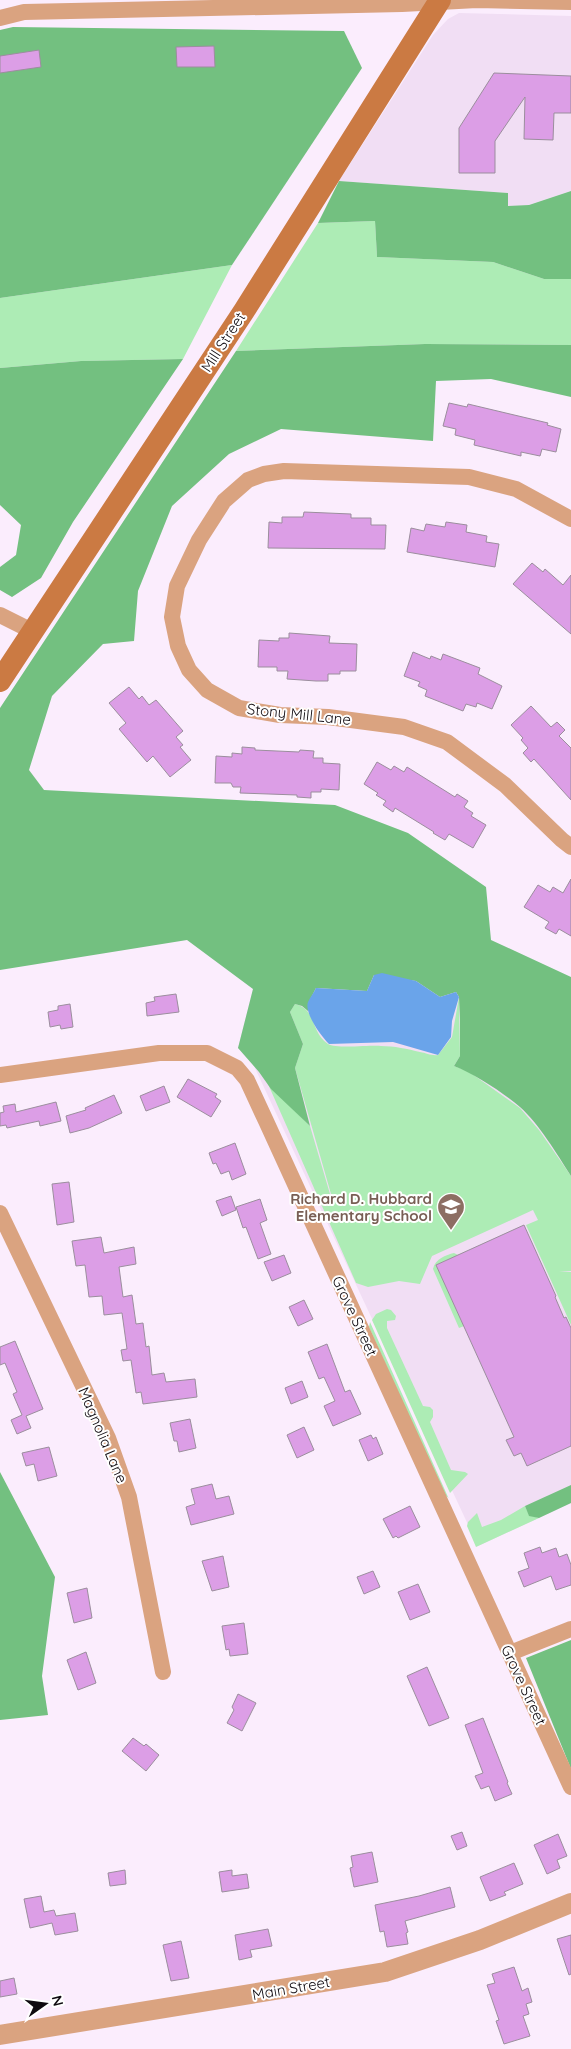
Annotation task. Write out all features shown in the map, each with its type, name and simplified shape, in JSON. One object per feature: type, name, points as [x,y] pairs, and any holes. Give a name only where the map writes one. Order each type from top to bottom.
[{"type":"main road","name":"Mill Street","points":[[0,680],[244,311],[440,1]]},
{"type":"street","points":[[0,18],[24,12],[402,4],[440,1],[571,2]]},
{"type":"street","name":"Stony Mill Lane","points":[[571,519],[516,489],[469,477],[284,471],[264,474],[248,480],[224,501],[199,540],[177,586],[172,617],[178,646],[189,670],[207,690],[238,708],[280,715],[328,716],[404,727],[447,742],[505,785],[571,847]]},
{"type":"street","points":[[0,615],[32,631]]},
{"type":"street","name":"Grove Street","points":[[0,1074],[159,1053],[207,1053],[238,1068],[247,1080],[571,1787]]},
{"type":"street","name":"Magnolia Lane","points":[[0,1213],[108,1438],[129,1497],[163,1672]]},
{"type":"street","points":[[510,1653],[571,1629]]},
{"type":"street","name":"Main Street","points":[[0,2035],[385,1972],[480,1940],[571,1903]]},
{"type":"shaded area","points":[[459,13],[571,16],[571,191],[529,205],[508,207],[508,193],[339,181],[433,35],[448,19]]},
{"type":"shaded area","name":"Richard D. Hubbard Elementary School","points":[[478,949],[571,1143],[571,1503],[478,1546],[254,1066],[238,1048],[253,989]]},
{"type":"green space","points":[[13,27],[344,31],[362,68],[232,265],[0,298],[0,30]]},
{"type":"green space","points":[[339,181],[508,193],[508,206],[529,205],[571,191],[571,279],[544,279],[493,262],[377,257],[375,221],[318,223]]},
{"type":"green space","points":[[375,221],[377,257],[493,262],[544,279],[571,279],[571,345],[425,344],[236,351],[318,223]]},
{"type":"green space","points":[[232,265],[183,359],[81,361],[0,368],[0,298]]},
{"type":"green space","points":[[425,344],[571,345],[571,397],[491,379],[436,381],[433,441],[281,429],[229,454],[172,506],[138,591],[134,641],[103,644],[52,696],[29,770],[44,790],[335,805],[408,833],[486,887],[491,940],[571,977],[571,1176],[541,1131],[520,1107],[488,1084],[454,1066],[460,1056],[459,997],[456,992],[440,997],[416,981],[374,975],[367,991],[316,988],[308,1004],[308,1011],[302,1006],[295,1004],[290,1012],[303,1044],[295,1068],[310,1126],[271,1089],[238,1048],[253,989],[187,940],[0,970],[0,708],[236,351]]},
{"type":"green space","points":[[183,359],[73,522],[41,578],[12,597],[0,590],[0,567],[16,555],[21,525],[0,505],[0,368],[81,361]]},
{"type":"green space","points":[[459,997],[460,1056],[454,1066],[468,1071],[520,1108],[539,1130],[571,1176],[571,1271],[559,1271],[571,1272],[571,1325],[526,1225],[538,1220],[533,1210],[432,1256],[420,1284],[399,1281],[368,1287],[356,1283],[268,1084],[310,1126],[330,1194],[326,1196],[328,1202],[333,1201],[295,1068],[303,1044],[290,1012],[295,1004],[307,1011],[318,1033],[328,1044],[345,1047],[391,1047],[438,1055],[452,1037]]},
{"type":"green space","points":[[454,1253],[458,1255],[436,1265],[464,1326],[459,1328],[433,1269],[438,1260]]},
{"type":"green space","points":[[387,1309],[391,1310],[396,1316],[395,1320],[387,1321],[387,1328],[423,1406],[430,1407],[433,1410],[433,1417],[430,1422],[451,1470],[468,1474],[450,1493],[372,1320],[376,1314]]},
{"type":"green space","points":[[370,1322],[449,1498],[444,1495],[369,1327]]},
{"type":"green space","points":[[0,1472],[55,1577],[42,1676],[48,1715],[0,1720]]},
{"type":"green space","points":[[571,1485],[571,1503],[539,1518],[529,1516],[525,1506]]},
{"type":"green space","points":[[525,1506],[529,1515],[539,1518],[476,1547],[467,1526],[468,1522],[477,1513],[482,1527],[501,1520]]},
{"type":"green space","points":[[571,1640],[571,1769],[526,1658]]},
{"type":"water","points":[[382,973],[416,981],[440,997],[456,992],[459,997],[452,1021],[451,1037],[438,1055],[393,1042],[329,1044],[318,1030],[307,1007],[316,988],[367,991],[374,975]]},
{"type":"building","points":[[214,46],[215,67],[177,67],[176,47]]},
{"type":"building","points":[[39,50],[41,67],[0,73],[0,56]]},
{"type":"building","points":[[494,73],[571,76],[571,113],[554,113],[553,140],[524,139],[525,97],[495,141],[495,173],[459,173],[459,128]]},
{"type":"building","points":[[449,403],[467,407],[468,404],[548,423],[547,425],[561,429],[556,452],[542,449],[540,456],[521,452],[521,456],[474,445],[475,440],[455,435],[456,429],[443,426]]},
{"type":"building","points":[[304,512],[351,514],[351,518],[371,518],[371,525],[386,525],[385,549],[268,548],[269,522],[282,523],[282,517],[303,517]]},
{"type":"building","points":[[446,522],[467,525],[466,532],[487,536],[486,542],[499,544],[495,567],[407,552],[411,528],[424,531],[426,524],[445,527]]},
{"type":"building","points":[[532,563],[543,572],[545,569],[563,585],[571,575],[571,634],[513,584]]},
{"type":"building","points":[[289,633],[330,636],[329,643],[357,644],[356,671],[340,671],[340,674],[328,674],[328,681],[316,681],[287,679],[288,671],[277,671],[277,667],[258,667],[259,640],[279,641],[279,638],[289,638]]},
{"type":"building","points":[[413,652],[430,659],[431,656],[441,660],[443,654],[480,668],[478,674],[502,686],[492,709],[477,703],[476,707],[466,704],[463,711],[425,696],[427,690],[418,686],[420,682],[404,676]]},
{"type":"building","points":[[129,687],[139,699],[142,696],[149,705],[156,700],[183,731],[176,737],[183,745],[180,747],[191,760],[170,777],[153,756],[147,762],[119,729],[126,723],[109,703]]},
{"type":"building","points":[[531,706],[551,727],[557,722],[565,730],[559,736],[571,748],[571,800],[534,759],[531,762],[523,753],[528,748],[521,740],[523,738],[511,725]]},
{"type":"building","points":[[242,747],[255,748],[255,750],[314,751],[313,758],[323,758],[323,763],[340,764],[339,790],[321,789],[321,792],[311,792],[311,798],[297,797],[297,795],[240,793],[241,787],[233,787],[231,783],[215,783],[216,756],[232,757],[232,753],[242,754]]},
{"type":"building","points":[[377,762],[391,770],[394,766],[404,772],[407,767],[455,797],[457,794],[468,801],[464,807],[473,813],[471,816],[486,825],[473,848],[449,834],[445,840],[395,808],[393,812],[383,805],[386,801],[364,784]]},
{"type":"building","points":[[571,879],[571,936],[559,929],[556,934],[545,928],[549,922],[524,907],[538,885],[550,892],[553,887],[563,893]]},
{"type":"building","points":[[176,994],[179,1012],[147,1016],[146,1003],[155,1001],[154,997]]},
{"type":"building","points":[[70,1004],[73,1027],[61,1029],[60,1025],[50,1027],[48,1012],[58,1010],[58,1006]]},
{"type":"building","points":[[188,1079],[217,1094],[215,1097],[221,1101],[211,1117],[177,1097]]},
{"type":"building","points":[[164,1086],[170,1102],[146,1111],[140,1096]]},
{"type":"building","points":[[114,1095],[122,1113],[89,1128],[70,1133],[66,1116],[86,1110],[85,1108]]},
{"type":"building","points":[[56,1102],[61,1121],[40,1126],[39,1121],[7,1128],[6,1125],[0,1126],[0,1113],[4,1112],[3,1106],[15,1104],[16,1112]]},
{"type":"building","points":[[235,1143],[246,1174],[232,1180],[229,1171],[221,1174],[216,1163],[213,1164],[209,1153]]},
{"type":"building","points":[[69,1182],[74,1222],[57,1225],[52,1184]]},
{"type":"building","points":[[231,1196],[236,1210],[222,1216],[216,1201]]},
{"type":"building","points":[[260,1199],[267,1220],[260,1223],[271,1254],[258,1259],[246,1227],[243,1228],[236,1207]]},
{"type":"building","points":[[524,1225],[564,1318],[566,1317],[571,1328],[571,1446],[527,1466],[521,1453],[514,1456],[506,1440],[514,1437],[436,1265]]},
{"type":"building","points":[[101,1237],[104,1253],[134,1247],[136,1264],[119,1267],[123,1297],[132,1295],[136,1324],[143,1323],[146,1347],[149,1346],[152,1375],[164,1373],[166,1382],[195,1379],[197,1397],[143,1404],[141,1392],[136,1393],[131,1360],[123,1361],[121,1350],[127,1349],[122,1313],[104,1315],[102,1296],[89,1297],[85,1265],[76,1266],[72,1241]]},
{"type":"building","points":[[284,1255],[291,1273],[272,1281],[264,1262]]},
{"type":"building","points":[[304,1300],[313,1319],[298,1326],[289,1307]]},
{"type":"building","points":[[15,1341],[43,1409],[26,1416],[31,1428],[17,1434],[11,1420],[22,1415],[13,1394],[17,1392],[5,1363],[0,1365],[0,1347]]},
{"type":"building","points":[[327,1344],[345,1392],[350,1390],[361,1414],[333,1426],[324,1406],[335,1401],[324,1377],[319,1379],[308,1352]]},
{"type":"building","points":[[302,1381],[308,1397],[291,1404],[285,1388]]},
{"type":"building","points":[[190,1419],[196,1448],[179,1452],[177,1441],[174,1441],[170,1423]]},
{"type":"building","points":[[304,1427],[314,1450],[297,1458],[287,1435]]},
{"type":"building","points":[[371,1435],[373,1439],[376,1437],[383,1454],[368,1461],[359,1440]]},
{"type":"building","points":[[49,1447],[57,1476],[38,1481],[34,1464],[26,1466],[22,1453]]},
{"type":"building","points":[[212,1484],[216,1499],[229,1496],[234,1514],[191,1525],[186,1507],[195,1504],[191,1489]]},
{"type":"building","points":[[410,1506],[420,1527],[398,1538],[396,1536],[393,1538],[383,1519]]},
{"type":"building","points":[[540,1547],[542,1553],[556,1548],[559,1557],[567,1554],[571,1565],[571,1585],[556,1590],[551,1576],[524,1587],[518,1572],[529,1568],[524,1553]]},
{"type":"building","points":[[223,1556],[229,1587],[212,1591],[202,1561]]},
{"type":"building","points":[[373,1571],[380,1587],[364,1594],[357,1577]]},
{"type":"building","points":[[418,1584],[430,1612],[410,1620],[398,1592]]},
{"type":"building","points":[[87,1588],[92,1618],[74,1623],[67,1593]]},
{"type":"building","points":[[244,1623],[248,1654],[230,1656],[229,1649],[226,1650],[222,1626]]},
{"type":"building","points":[[86,1652],[96,1683],[78,1690],[67,1660]]},
{"type":"building","points":[[427,1667],[449,1718],[429,1726],[407,1676]]},
{"type":"building","points":[[238,1694],[256,1703],[242,1731],[227,1723],[234,1710],[232,1707]]},
{"type":"building","points":[[483,1718],[512,1794],[495,1801],[489,1786],[481,1789],[475,1776],[483,1773],[465,1725]]},
{"type":"building","points":[[133,1738],[144,1746],[146,1744],[159,1755],[146,1771],[122,1751]]},
{"type":"building","points":[[462,1832],[467,1846],[457,1850],[451,1836]]},
{"type":"building","points":[[558,1834],[567,1856],[557,1860],[560,1868],[547,1874],[534,1845]]},
{"type":"building","points":[[372,1852],[378,1882],[354,1887],[350,1868],[353,1867],[351,1856]]},
{"type":"building","points":[[514,1863],[523,1884],[504,1892],[506,1895],[490,1901],[480,1877]]},
{"type":"building","points":[[125,1870],[126,1884],[110,1886],[108,1873]]},
{"type":"building","points":[[232,1870],[232,1876],[247,1874],[249,1888],[222,1892],[219,1872]]},
{"type":"building","points":[[450,1887],[455,1907],[405,1921],[408,1932],[406,1933],[408,1944],[387,1947],[384,1931],[380,1932],[375,1905],[419,1896]]},
{"type":"building","points":[[41,1896],[44,1912],[54,1910],[56,1916],[75,1913],[78,1931],[55,1935],[52,1923],[30,1928],[24,1899]]},
{"type":"building","points":[[268,1929],[272,1946],[250,1950],[252,1957],[239,1960],[235,1935]]},
{"type":"building","points":[[571,1935],[571,1974],[569,1975],[557,1939]]},
{"type":"building","points":[[181,1941],[189,1978],[171,1981],[163,1945]]},
{"type":"building","points":[[514,1967],[522,1991],[528,1988],[532,2002],[526,2004],[529,2014],[523,2016],[530,2036],[504,2044],[496,2021],[499,2020],[487,1985],[495,1983],[492,1974]]},
{"type":"building","points":[[14,1978],[17,1994],[0,1997],[0,1981]]},
{"type":"place","name":"Richard D. Hubbard Elementary School","points":[[451,1231]]}]
